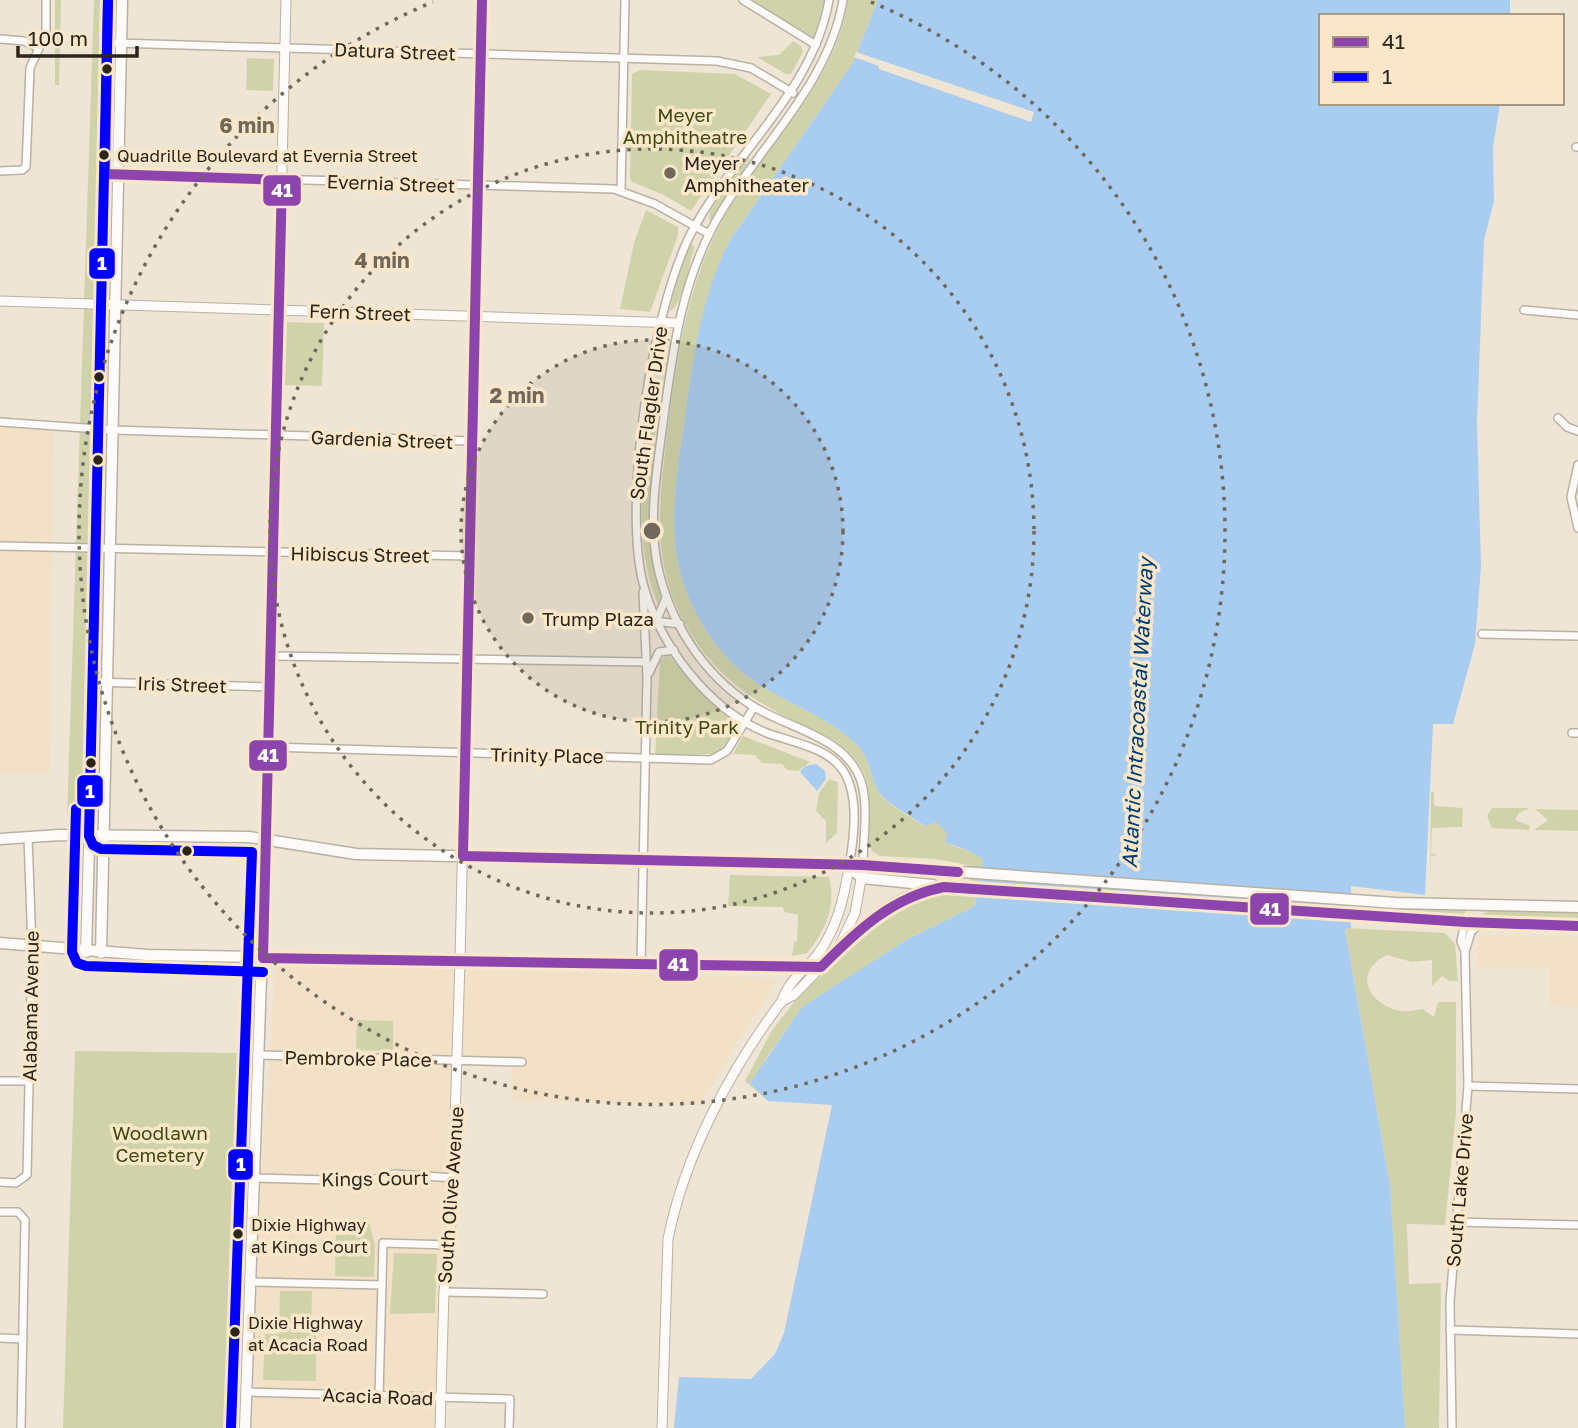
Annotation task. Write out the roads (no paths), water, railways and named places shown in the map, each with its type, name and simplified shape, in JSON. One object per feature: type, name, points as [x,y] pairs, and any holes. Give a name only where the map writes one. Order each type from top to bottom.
[{"type":"main road","points":[[101,953],[110,548],[101,305],[108,0]]},
{"type":"main road","points":[[86,952],[96,548],[116,306],[122,0]]},
{"type":"main road","points":[[0,839],[89,835],[266,838],[356,854],[642,859],[849,867],[944,887],[1480,923],[1578,926]]},
{"type":"main road","points":[[245,1428],[266,838]]},
{"type":"main road","points":[[863,872],[960,872],[1356,900],[1578,907]]},
{"type":"main road","points":[[836,951],[902,898],[944,887]]},
{"type":"main road","points":[[1465,922],[1487,905]]},
{"type":"main road","points":[[0,943],[101,953],[263,958],[821,967]]},
{"type":"main road","name":"South Flagler Drive","points":[[821,967],[836,951]]},
{"type":"street","points":[[0,171],[26,169],[30,68],[37,47],[46,33],[46,0]]},
{"type":"street","points":[[266,838],[286,0]]},
{"type":"street","points":[[463,856],[482,0]]},
{"type":"street","points":[[621,190],[625,0]]},
{"type":"street","points":[[743,0],[816,45]]},
{"type":"street","name":"South Flagler Drive","points":[[662,1428],[668,1248],[675,1211],[713,1112],[782,1001],[786,989],[806,967],[835,924],[845,895],[849,867],[853,796],[843,771],[830,756],[746,722],[708,694],[674,650],[644,587],[637,558],[635,514],[660,321],[679,256],[695,226],[790,91],[816,45],[829,0]]},
{"type":"street","name":"South Flagler Drive","points":[[836,951],[852,922],[863,872],[863,792],[855,768],[829,744],[754,707],[710,671],[680,624],[666,594],[656,552],[653,516],[678,323],[709,234],[827,54],[843,0]]},
{"type":"street","points":[[0,39],[24,41],[37,47]]},
{"type":"street","name":"Datura Street","points":[[107,43],[481,53],[740,64],[800,97]]},
{"type":"street","name":"Evernia Street","points":[[104,174],[621,190],[709,234]]},
{"type":"street","name":"Fern Street","points":[[0,302],[678,323]]},
{"type":"street","points":[[1524,310],[1578,315]]},
{"type":"street","points":[[1558,418],[1567,427],[1578,431]]},
{"type":"street","name":"Gardenia Street","points":[[0,422],[107,430],[471,441]]},
{"type":"street","points":[[1578,465],[1571,497],[1578,528]]},
{"type":"street","name":"Hibiscus Street","points":[[0,546],[469,556]]},
{"type":"street","points":[[644,587],[645,662],[648,677]]},
{"type":"street","points":[[657,619],[666,594]]},
{"type":"street","points":[[645,624],[657,619],[680,624]]},
{"type":"street","points":[[1482,634],[1578,636]]},
{"type":"street","points":[[641,965],[648,677],[654,656],[674,650]]},
{"type":"street","points":[[272,656],[645,662]]},
{"type":"street","name":"Iris Street","points":[[92,682],[271,687]]},
{"type":"street","name":"Trinity Place","points":[[270,747],[717,759],[727,751],[754,707]]},
{"type":"street","name":"Alabama Avenue","points":[[0,1182],[16,1183],[27,1175],[32,948],[28,836]]},
{"type":"street","name":"South Olive Avenue","points":[[440,1428],[444,1292],[454,1178],[463,856]]},
{"type":"street","name":"South Lake Drive","points":[[1452,1428],[1450,1330],[1455,1222],[1468,1086],[1465,953],[1461,941],[1465,922]]},
{"type":"street","name":"South Lake Drive","points":[[1465,953],[1471,932],[1480,923]]},
{"type":"street","name":"South Flagler Drive","points":[[782,1001],[794,995],[821,967]]},
{"type":"street","name":"Pembroke Place","points":[[260,1055],[522,1062]]},
{"type":"street","points":[[0,1081],[29,1081]]},
{"type":"street","points":[[1468,1086],[1578,1089]]},
{"type":"street","name":"Kings Court","points":[[255,1178],[366,1181],[396,1174],[454,1178]]},
{"type":"street","points":[[0,1212],[23,1215],[22,1428]]},
{"type":"street","points":[[1455,1222],[1578,1225]]},
{"type":"street","points":[[379,1396],[383,1243],[449,1245]]},
{"type":"street","points":[[251,1282],[382,1285]]},
{"type":"street","points":[[444,1292],[543,1294]]},
{"type":"street","points":[[1450,1330],[1578,1334]]},
{"type":"street","points":[[0,1338],[23,1339]]},
{"type":"street","name":"Acacia Road","points":[[247,1392],[510,1399],[509,1428]]},
{"type":"water","name":"Atlantic Intracoastal Waterway","points":[[878,0],[1510,0],[1510,14],[1319,14],[1319,105],[1500,105],[1493,148],[1494,201],[1484,240],[1477,422],[1481,566],[1475,644],[1453,724],[1433,724],[1425,895],[1351,886],[1351,928],[1345,929],[1390,1185],[1405,1428],[674,1428],[679,1377],[751,1379],[775,1354],[784,1333],[832,1105],[768,1101],[750,1083],[802,1007],[906,940],[975,906],[983,859],[945,842],[947,833],[936,822],[925,826],[886,800],[878,791],[867,761],[856,744],[823,719],[753,681],[737,667],[714,642],[696,614],[683,583],[676,554],[674,517],[679,461],[695,353],[711,284],[730,240],[853,63]]},
{"type":"water","points":[[816,764],[825,771],[826,779],[817,791],[800,772],[805,766]]},
{"type":"place","name":"Quadrille Boulevard at Evernia Street","points":[[104,155]]},
{"type":"place","name":"Meyer Amphitheater","points":[[670,173]]},
{"type":"place","name":"Trump Plaza","points":[[528,618]]},
{"type":"place","name":"Dixie Highway at Kings Court","points":[[238,1234]]},
{"type":"place","name":"Dixie Highway at Acacia Road","points":[[235,1332]]},
{"type":"park label","name":"Meyer Amphitheatre","points":[[685,125]]},
{"type":"park label","name":"Trinity Park","points":[[687,726]]},
{"type":"park label","name":"Woodlawn Cemetery","points":[[160,1143]]}]
